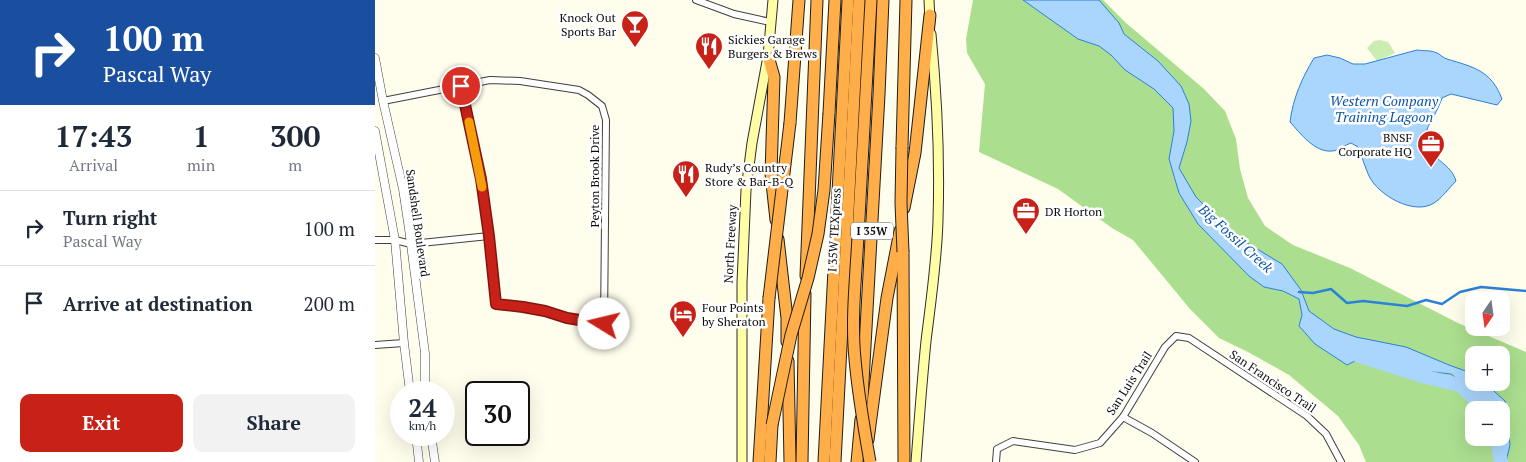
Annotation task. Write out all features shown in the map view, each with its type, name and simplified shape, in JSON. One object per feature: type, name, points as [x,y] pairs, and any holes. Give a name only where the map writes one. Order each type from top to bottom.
[{"type":"highway","points":[[759,462],[769,298],[790,123],[799,0]]},
{"type":"highway","points":[[802,462],[807,226],[817,0]]},
{"type":"highway","points":[[770,462],[772,425],[791,335],[808,278],[818,234],[824,190],[835,0]]},
{"type":"highway","name":"I 35W TEXpress","points":[[824,462],[848,0]]},
{"type":"highway","name":"I 35W TEXpress","points":[[835,462],[859,0]]},
{"type":"highway","points":[[870,462],[855,359],[854,316],[871,0]]},
{"type":"highway","name":"I 35W","points":[[857,462],[864,377],[883,0]]},
{"type":"highway","points":[[904,462],[901,204],[906,0]]},
{"type":"highway","points":[[866,462],[887,298],[915,153],[929,15]]},
{"type":"highway","points":[[768,56],[774,77],[771,174],[787,318],[790,462]]},
{"type":"main road","name":"North Freeway","points":[[742,462],[742,283],[746,190],[751,143],[768,56],[773,0]]},
{"type":"main road","points":[[916,462],[926,342],[934,286],[938,222],[939,154],[937,102],[929,0]]},
{"type":"street","points":[[696,0],[734,14],[770,22]]},
{"type":"street","name":"Sandshell Boulevard","points":[[375,58],[403,189],[425,353],[425,381]]},
{"type":"street","name":"Peyton Brook Drive","points":[[383,101],[489,80],[520,80],[579,90],[602,106],[606,120],[604,324],[567,318],[545,311],[496,304],[489,236]]},
{"type":"street","points":[[375,240],[395,240],[411,244],[489,236],[481,179],[461,86]]},
{"type":"street","name":"Sandshell Boulevard","points":[[375,130],[395,240],[403,344],[408,381]]},
{"type":"street","name":"San Luis Trail","points":[[996,462],[997,449],[1013,441],[1075,450],[1100,443],[1123,417],[1165,347],[1176,336]]},
{"type":"street","name":"San Francisco Trail","points":[[1176,336],[1189,338],[1307,416],[1326,434],[1341,462]]},
{"type":"street","points":[[375,345],[403,344]]},
{"type":"street","points":[[1123,417],[1152,433],[1195,462]]},
{"type":"street","points":[[417,446],[419,462]]},
{"type":"street","points":[[433,446],[435,462]]},
{"type":"green space","points":[[973,0],[1103,0],[1126,23],[1204,89],[1225,111],[1236,139],[1240,169],[1248,198],[1265,226],[1293,245],[1350,268],[1465,326],[1465,336],[1488,336],[1526,352],[1526,462],[1366,462],[1359,445],[1338,416],[1289,375],[1219,338],[1190,309],[1133,240],[1112,228],[1058,189],[979,152],[985,84],[967,53],[966,39]]},
{"type":"green space","points":[[1374,41],[1388,42],[1395,53],[1377,61],[1367,48]]},
{"type":"water","points":[[1023,0],[1099,0],[1119,23],[1124,34],[1158,61],[1181,86],[1189,104],[1191,121],[1179,168],[1196,197],[1234,235],[1282,264],[1301,290],[1309,311],[1334,329],[1356,337],[1406,347],[1465,371],[1465,385],[1451,374],[1407,369],[1396,363],[1359,359],[1347,365],[1315,344],[1299,326],[1302,315],[1299,299],[1283,291],[1264,287],[1249,276],[1198,224],[1179,193],[1169,159],[1174,131],[1173,108],[1154,89],[1125,70],[1111,55],[1099,46],[1078,39]]},
{"type":"water","name":"Western Company Training Lagoon","points":[[1417,50],[1435,52],[1480,71],[1498,89],[1502,99],[1497,105],[1451,94],[1442,98],[1428,128],[1426,139],[1432,153],[1448,168],[1456,181],[1434,203],[1417,207],[1397,202],[1380,190],[1369,176],[1358,147],[1351,143],[1334,151],[1320,149],[1303,137],[1290,122],[1299,88],[1314,58],[1327,55],[1353,64],[1365,64]]},
{"type":"water","points":[[1472,391],[1494,391],[1505,401],[1483,401]]},
{"type":"water","points":[[1501,446],[1510,446],[1506,462],[1498,462]]},
{"type":"waterway","points":[[1299,292],[1313,293],[1331,289],[1347,303],[1363,301],[1407,306],[1426,300],[1442,304],[1460,292],[1481,287],[1526,291]]},
{"type":"waterway","name":"Big Fossil Creek","points":[[1357,355],[1422,376],[1460,385],[1477,401]]},
{"type":"waterway","name":"Big Fossil Creek","points":[[1498,446],[1501,462]]},
{"type":"slow traffic","points":[[469,122],[482,187]]},
{"type":"place","name":"Knock Out Sports Bar","points":[[635,48]]},
{"type":"place","name":"Sickies Garage Burgers & Brews","points":[[709,70]]},
{"type":"place","name":"BNSF Corporate HQ","points":[[1431,168]]},
{"type":"place","name":"Rudy’s Country Store & Bar-B-Q","points":[[686,198]]},
{"type":"place","name":"DR Horton","points":[[1026,235]]},
{"type":"place","name":"Four Points by Sheraton","points":[[683,338]]},
{"type":"route","points":[[461,86],[481,179],[496,304],[545,311],[567,318],[604,324]]}]
